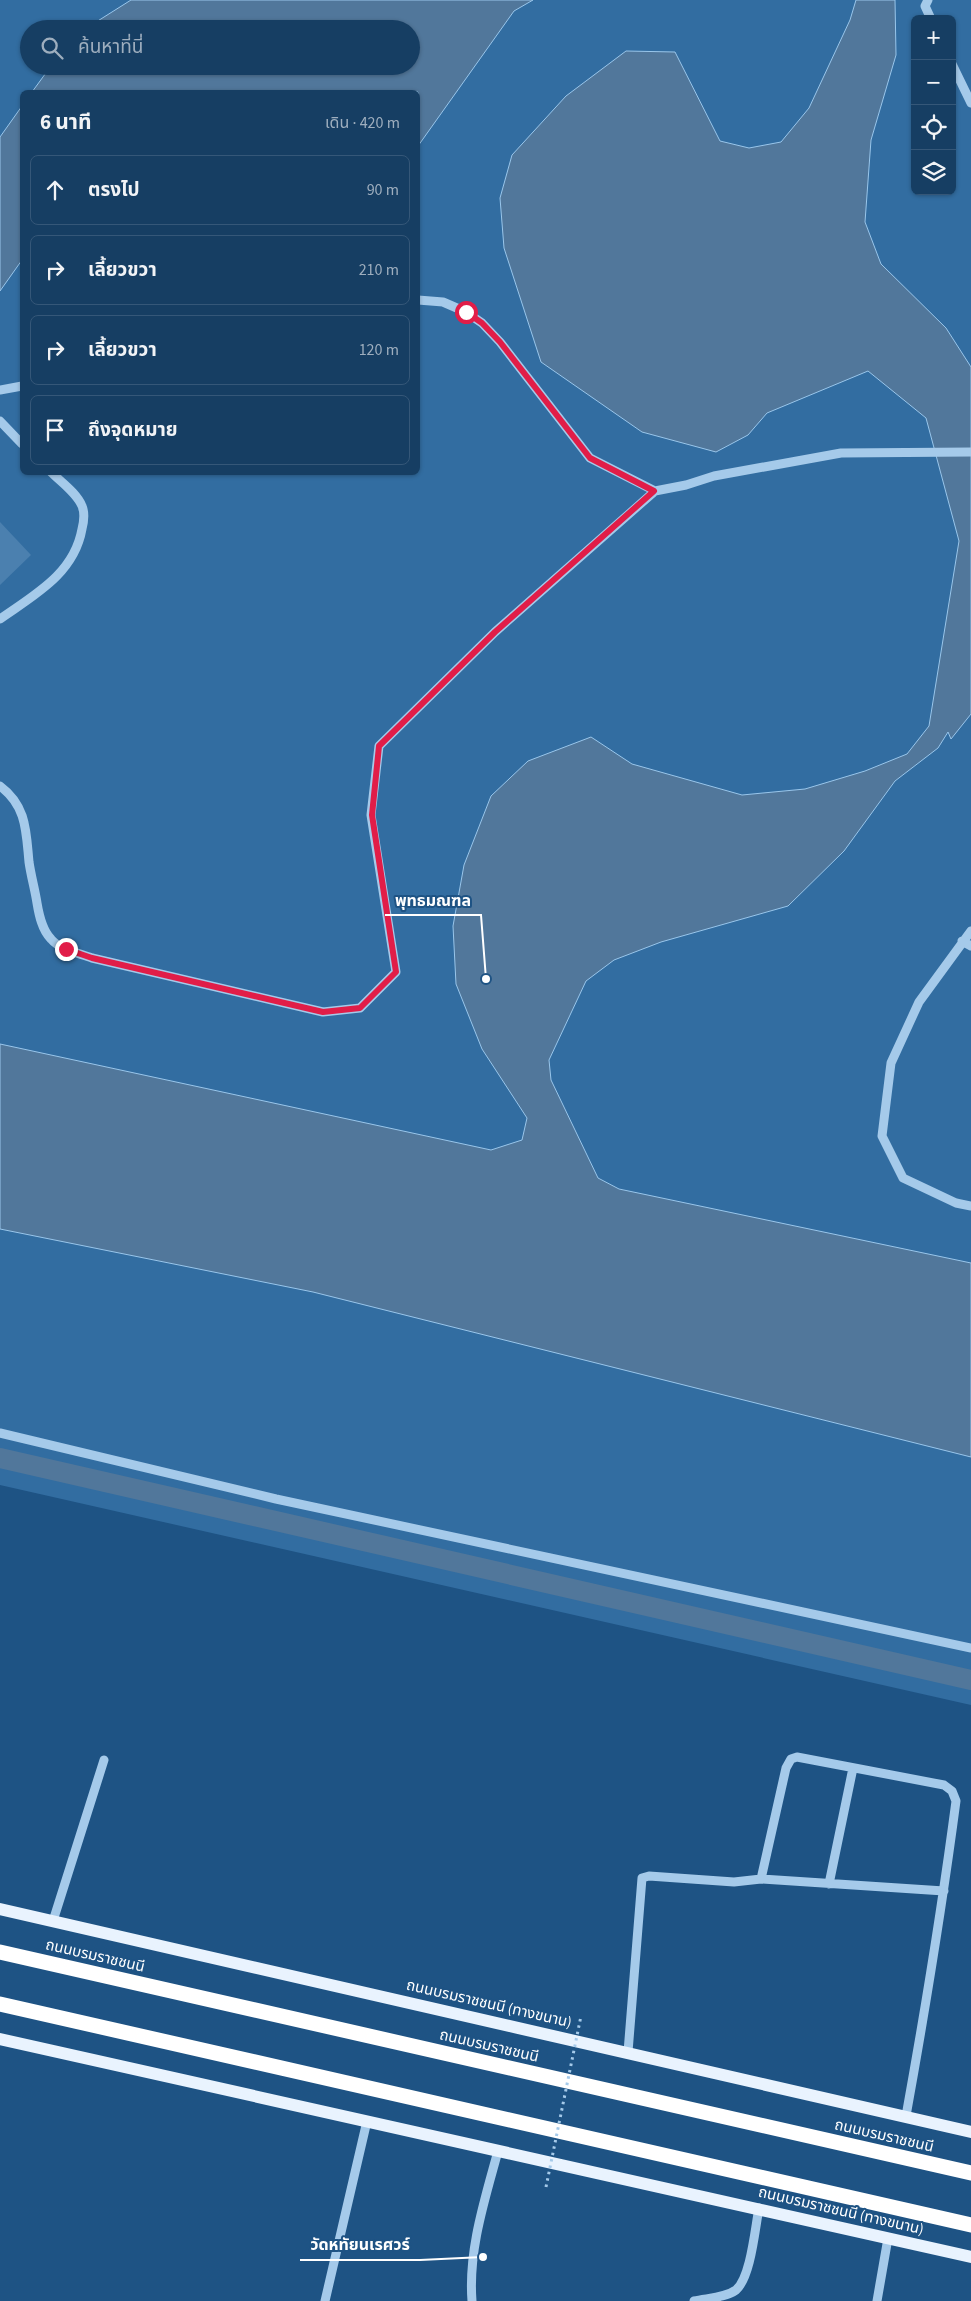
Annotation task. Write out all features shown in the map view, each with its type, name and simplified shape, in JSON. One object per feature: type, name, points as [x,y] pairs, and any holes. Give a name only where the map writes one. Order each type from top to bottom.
[{"type":"highway","name":"ถนนบรมราชชนนี","points":[[0,1952],[971,2174]]},
{"type":"highway","points":[[0,2004],[971,2225]]},
{"type":"main road","name":"ถนนบรมราชชนนี (ทางขนาน)","points":[[0,1909],[971,2132]]},
{"type":"main road","name":"ถนนบรมราชชนนี (ทางขนาน)","points":[[0,2039],[971,2257]]},
{"type":"street","points":[[928,0],[925,6],[929,15]]},
{"type":"street","points":[[956,72],[971,103]]},
{"type":"street","points":[[420,300],[442,302],[466,312],[482,323],[500,342],[590,458],[654,491]]},
{"type":"street","points":[[0,390],[20,386]]},
{"type":"street","points":[[0,421],[20,442]]},
{"type":"street","points":[[0,786],[9,793],[20,807],[26,824],[30,863],[39,912],[44,929],[51,940],[66,949],[92,958],[323,1012],[360,1008],[396,972],[372,815],[379,746],[495,632],[654,491],[686,485],[714,476],[841,453],[971,452]]},
{"type":"street","points":[[0,619],[26,603],[49,584],[68,564],[80,537],[84,518],[83,507],[77,498],[54,475]]},
{"type":"street","points":[[971,931],[919,1002],[891,1063],[882,1136],[903,1178],[956,1203],[971,1206]]},
{"type":"street","points":[[962,942],[971,946]]},
{"type":"street","points":[[0,1434],[296,1503],[971,1648]]},
{"type":"street","points":[[761,1879],[786,1768],[791,1759],[798,1757],[944,1785],[952,1792],[956,1801],[944,1891],[930,1986],[906,2116]]},
{"type":"street","points":[[52,1921],[104,1760]]},
{"type":"street","points":[[829,1884],[853,1768]]},
{"type":"street","points":[[628,2052],[642,1878],[649,1876],[734,1882],[761,1879],[944,1891]]},
{"type":"street","points":[[325,2301],[367,2121]]},
{"type":"street","points":[[472,2301],[471,2286],[475,2248],[498,2150]]},
{"type":"street","points":[[694,2300],[724,2295],[735,2290],[744,2279],[758,2208]]},
{"type":"street","points":[[877,2301],[888,2238]]},
{"type":"path","points":[[546,2187],[581,2016]]},
{"type":"shaded area","points":[[0,0],[971,0],[971,1705],[0,1485]]},
{"type":"shaded area","points":[[131,0],[533,0],[514,11],[420,143],[420,90],[33,90],[44,75],[420,75],[420,20],[99,20]]},
{"type":"shaded area","points":[[856,0],[895,0],[896,55],[871,140],[865,222],[881,264],[946,328],[971,367],[971,714],[951,739],[948,732],[938,748],[895,781],[844,851],[788,906],[661,942],[614,960],[586,981],[549,1060],[551,1080],[598,1178],[619,1189],[971,1263],[971,1457],[313,1292],[0,1229],[0,1044],[491,1150],[522,1140],[527,1118],[482,1049],[456,984],[453,926],[464,865],[491,796],[528,761],[591,737],[632,764],[742,795],[805,789],[865,771],[907,754],[929,726],[959,541],[926,418],[868,371],[767,413],[748,435],[716,452],[642,432],[541,362],[504,248],[500,198],[512,155],[566,96],[626,51],[675,52],[720,141],[749,148],[781,142],[809,108],[850,20]]},
{"type":"shaded area","points":[[20,109],[20,263],[0,291],[0,137]]},
{"type":"building","points":[[0,522],[31,555],[0,585]]},
{"type":"waterway","points":[[0,1458],[971,1680]]},
{"type":"place","name":"พุทธมณฑล","points":[[486,979]]},
{"type":"place","name":"วัดหทัยนเรศวร์","points":[[483,2257]]},
{"type":"route","points":[[66,949],[92,958],[323,1012],[360,1008],[396,972],[372,815],[379,746],[495,632],[654,491],[590,458],[500,342],[482,323],[466,312]]}]
